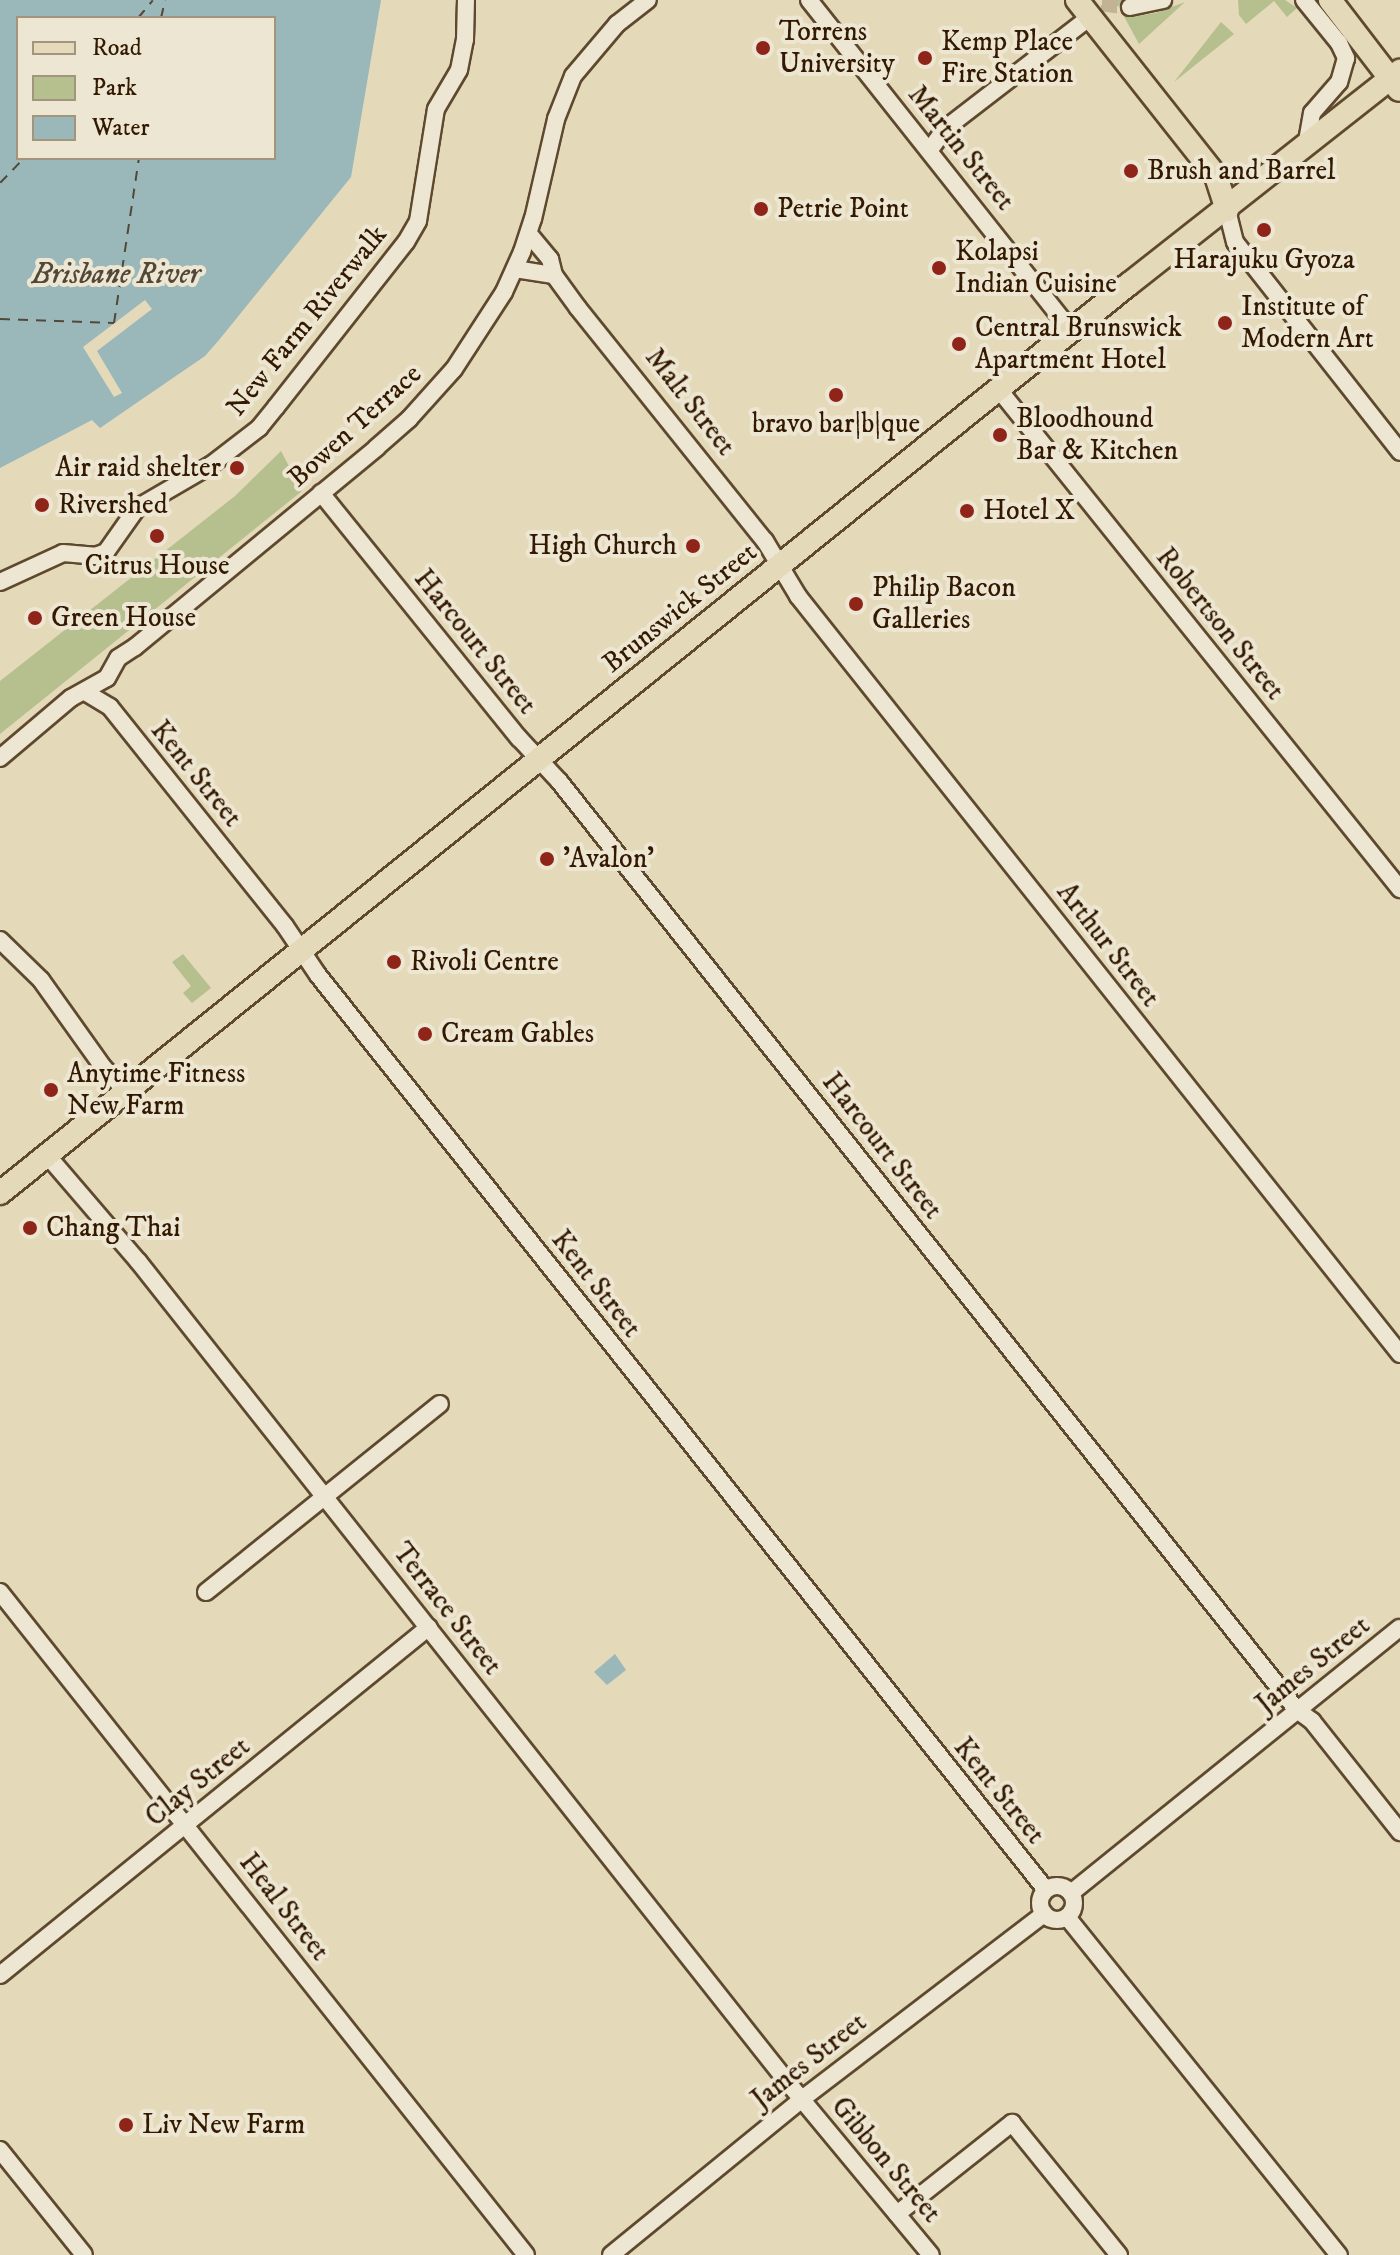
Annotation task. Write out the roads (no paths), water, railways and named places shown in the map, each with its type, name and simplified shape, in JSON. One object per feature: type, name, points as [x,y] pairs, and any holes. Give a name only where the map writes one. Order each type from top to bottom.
[{"type":"main road","points":[[1330,0],[1397,80]]},
{"type":"main road","points":[[1083,8],[1216,176],[1227,210]]},
{"type":"main road","name":"Brunswick Street","points":[[0,1193],[1071,331],[1306,146],[1397,80]]},
{"type":"street","name":"New Farm Riverwalk","points":[[0,582],[63,553],[95,556],[106,552],[137,508],[211,465],[259,428],[276,407],[406,242],[418,221],[436,109],[459,70],[465,40],[466,0]]},
{"type":"street","name":"Bowen Terrace","points":[[0,758],[71,698],[107,678],[118,658],[409,419],[454,369],[484,325],[515,269],[529,234],[556,119],[573,76],[617,24],[648,0]]},
{"type":"street","name":"Martin Street","points":[[809,0],[1071,331]]},
{"type":"street","points":[[1130,7],[1163,0]]},
{"type":"street","points":[[1304,0],[1339,43],[1346,58],[1339,82],[1312,113],[1306,146]]},
{"type":"street","points":[[929,151],[946,128],[966,115],[1083,8]]},
{"type":"street","points":[[1227,210],[1235,242],[1400,452]]},
{"type":"street","name":"Malt Street","points":[[529,234],[550,259],[554,275],[746,515],[780,566]]},
{"type":"street","points":[[515,269],[554,275]]},
{"type":"street","name":"Robertson Street","points":[[1000,391],[1400,889]]},
{"type":"street","name":"Harcourt Street","points":[[321,493],[539,759],[1297,1710],[1312,1721],[1400,1832]]},
{"type":"street","name":"Arthur Street","points":[[780,566],[807,607],[1400,1354]]},
{"type":"street","points":[[107,678],[110,707]]},
{"type":"street","name":"Kent Street","points":[[85,692],[110,707],[1046,1890]]},
{"type":"street","points":[[0,940],[41,980],[49,996],[103,1067],[126,1091]]},
{"type":"street","name":"Terrace Street","points":[[47,1155],[138,1261],[802,2099]]},
{"type":"street","points":[[206,1592],[440,1404]]},
{"type":"street","name":"Heal Street","points":[[0,1592],[526,2255]]},
{"type":"street","name":"Clay Street","points":[[0,1975],[429,1627]]},
{"type":"street","name":"James Street","points":[[1071,1893],[1400,1628]]},
{"type":"street","points":[[1056,1886],[1071,1893],[1074,1905],[1067,1917],[1055,1920],[1044,1914],[1040,1901],[1046,1890],[1056,1886]]},
{"type":"street","name":"James Street","points":[[611,2255],[802,2099],[1044,1914]]},
{"type":"street","points":[[1067,1917],[1339,2255]]},
{"type":"street","name":"Gibbon Street","points":[[802,2099],[931,2255]]},
{"type":"street","points":[[897,2214],[1012,2123],[1119,2255]]},
{"type":"street","points":[[0,2150],[84,2255]]},
{"type":"water","name":"Brisbane River","points":[[0,0],[381,0],[351,177],[205,356],[100,428],[92,420],[0,468]]},
{"type":"water","points":[[615,1654],[626,1670],[607,1685],[594,1672]]},
{"type":"tunnel","points":[[1078,0],[1130,7]]},
{"type":"place","name":"Torrens University","points":[[763,48]]},
{"type":"place","name":"Kemp Place Fire Station","points":[[925,58]]},
{"type":"place","name":"Brush and Barrel","points":[[1131,171]]},
{"type":"place","name":"Petrie Point","points":[[761,209]]},
{"type":"place","name":"Harajuku Gyoza","points":[[1264,230]]},
{"type":"place","name":"Kolapsi Indian Cuisine","points":[[939,268]]},
{"type":"place","name":"Institute of Modern Art","points":[[1225,323]]},
{"type":"place","name":"Central Brunswick Apartment Hotel","points":[[959,344]]},
{"type":"place","name":"bravo bar|b|que","points":[[836,395]]},
{"type":"place","name":"Bloodhound Bar & Kitchen","points":[[1000,435]]},
{"type":"place","name":"Air raid shelter","points":[[237,468]]},
{"type":"place","name":"Rivershed","points":[[42,505]]},
{"type":"place","name":"Hotel X","points":[[967,511]]},
{"type":"place","name":"Citrus House","points":[[157,536]]},
{"type":"place","name":"High Church","points":[[693,546]]},
{"type":"place","name":"Philip Bacon Galleries","points":[[856,604]]},
{"type":"place","name":"Green House","points":[[35,618]]},
{"type":"place","name":"'Avalon'","points":[[547,859]]},
{"type":"place","name":"Rivoli Centre","points":[[394,962]]},
{"type":"place","name":"Cream Gables","points":[[425,1034]]},
{"type":"place","name":"Anytime Fitness New Farm","points":[[51,1090]]},
{"type":"place","name":"Chang Thai","points":[[30,1228]]},
{"type":"place","name":"Liv New Farm","points":[[126,2125]]}]
